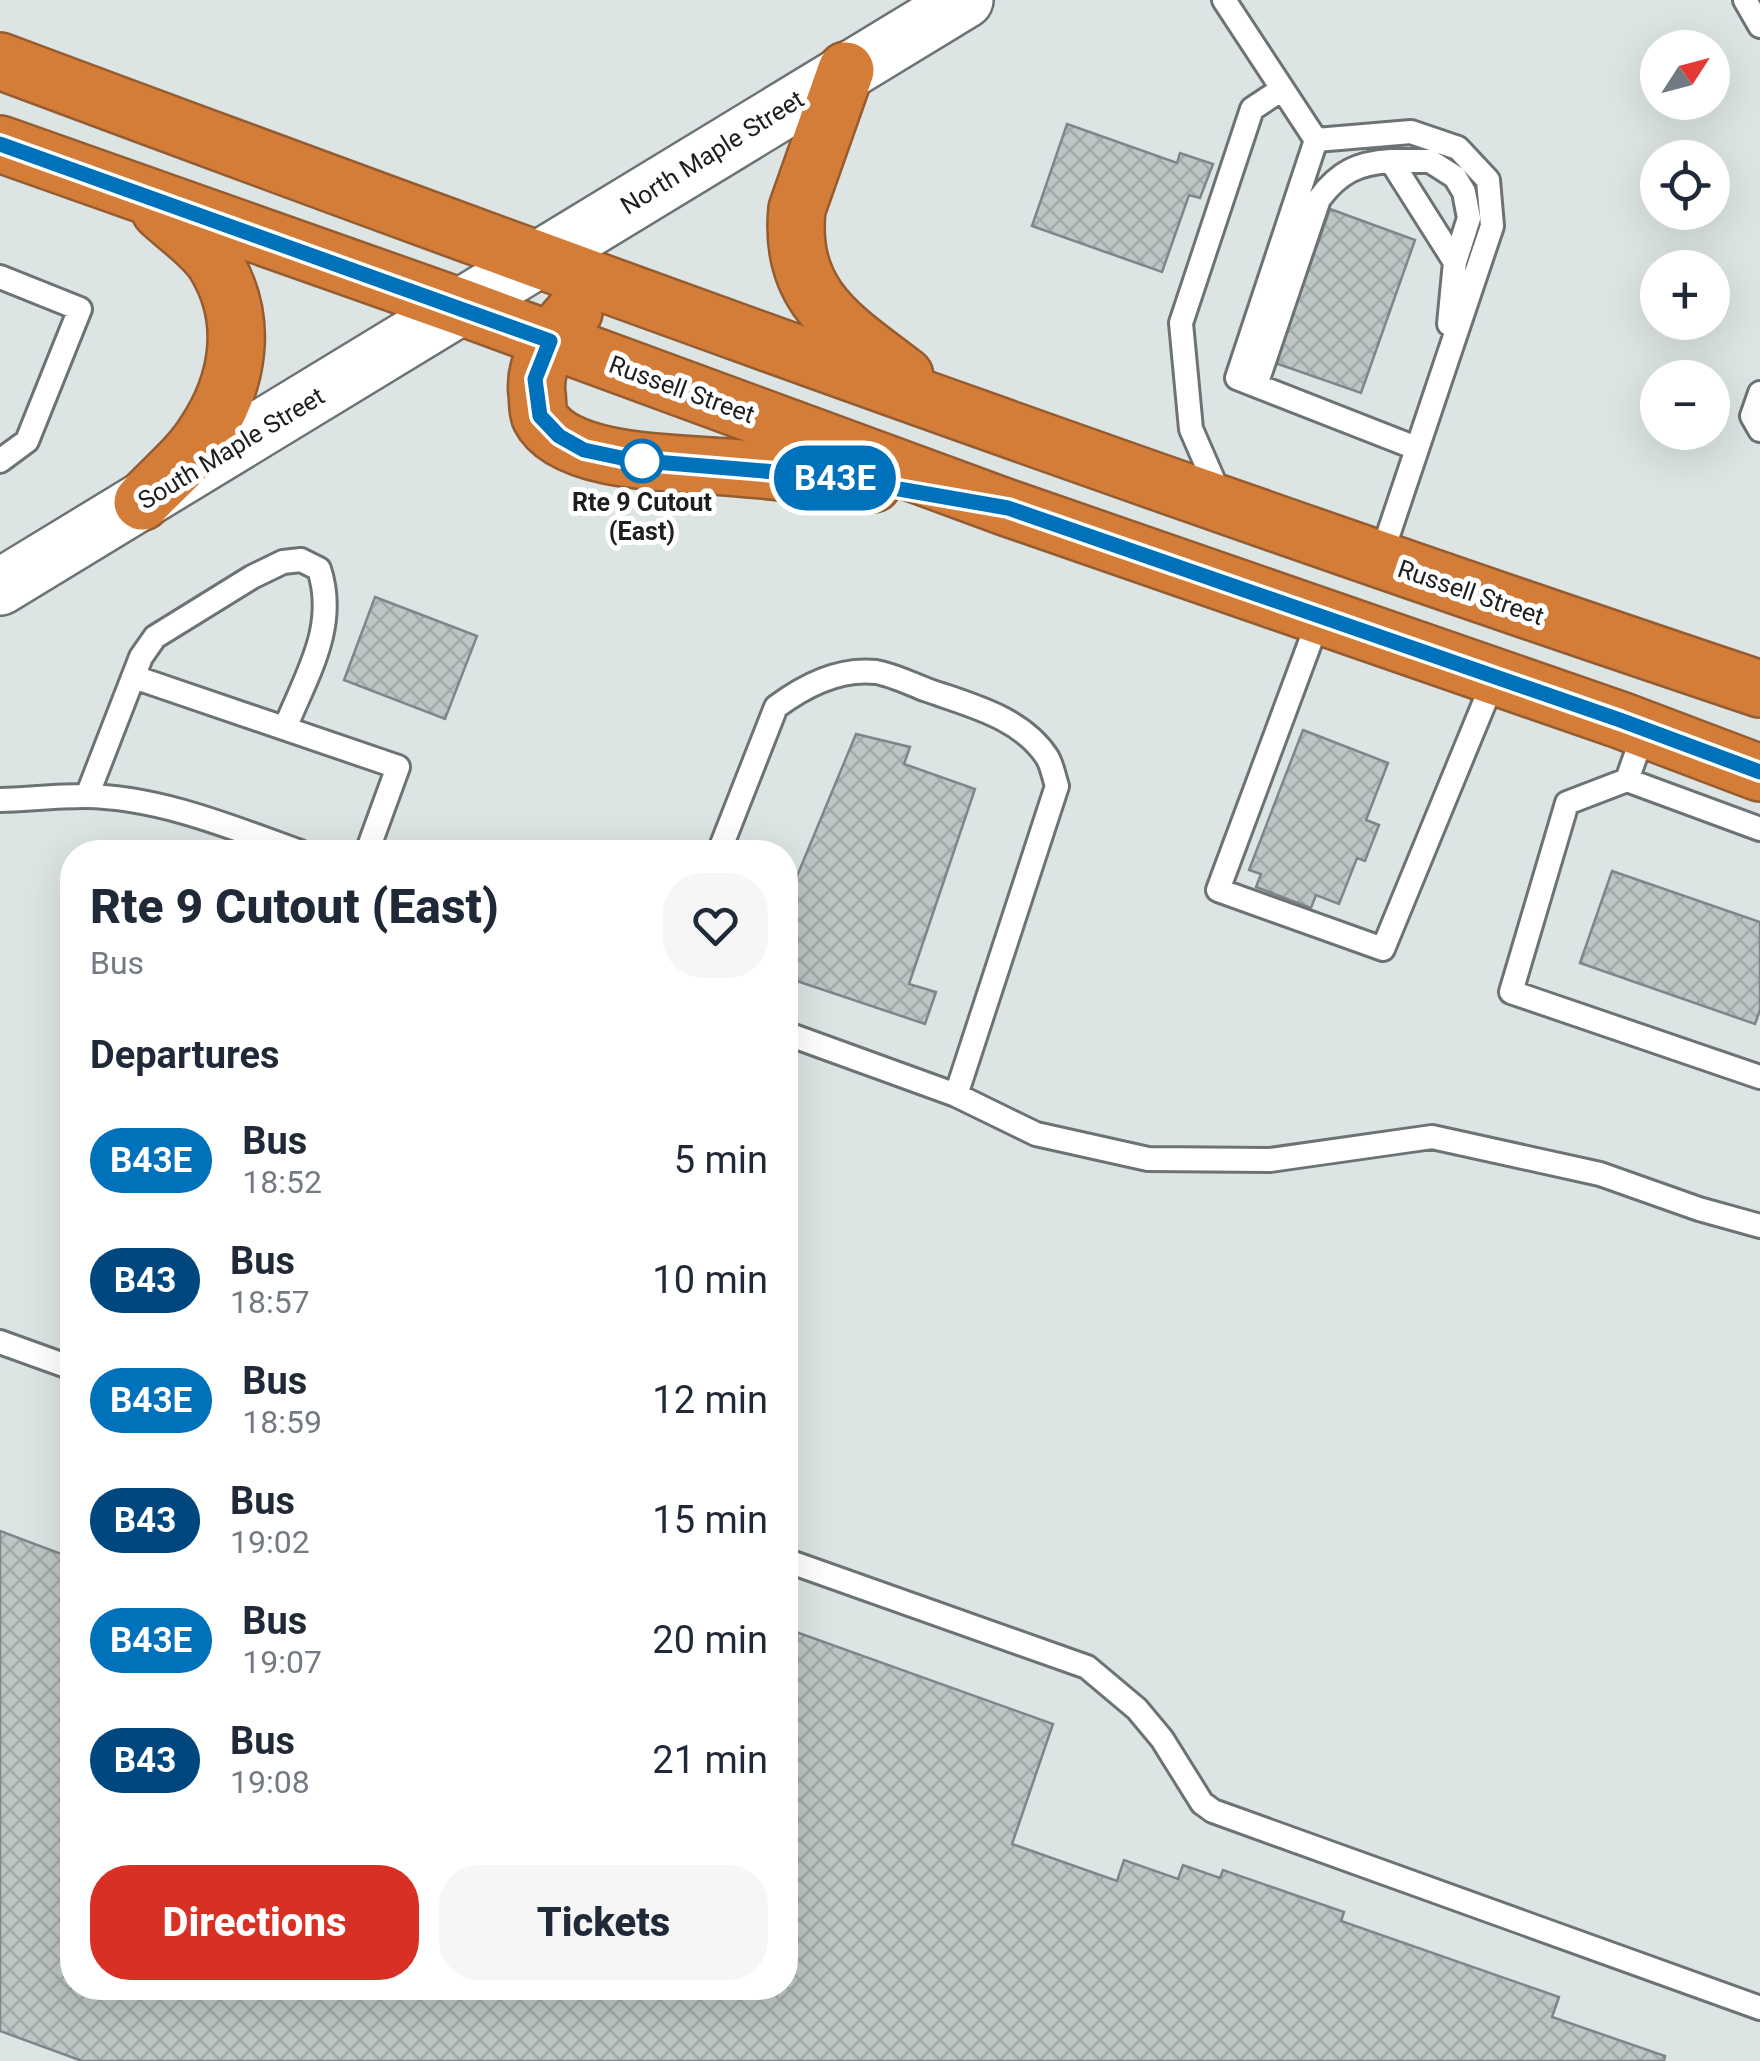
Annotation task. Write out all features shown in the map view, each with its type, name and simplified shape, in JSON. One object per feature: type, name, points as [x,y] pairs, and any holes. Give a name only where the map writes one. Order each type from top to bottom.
[{"type":"highway","name":"Russell Street","points":[[0,61],[535,261],[1379,561],[1760,689]]},
{"type":"highway","points":[[846,70],[797,209],[796,246],[804,280],[833,320],[942,406]]},
{"type":"highway","name":"Russell Street","points":[[0,144],[461,307],[1008,508],[1760,772]]},
{"type":"highway","points":[[142,502],[204,436],[230,388],[238,340],[233,302],[214,262],[147,198]]},
{"type":"highway","points":[[609,287],[573,313],[550,341],[535,379],[540,416],[559,436],[584,450],[631,460],[824,476],[1008,508]]},
{"type":"main road","name":"North Maple Street","points":[[461,307],[965,0]]},
{"type":"main road","name":"South Maple Street","points":[[0,588],[461,307]]},
{"type":"lane","points":[[1224,0],[1316,140]]},
{"type":"lane","points":[[1745,0],[1760,26]]},
{"type":"lane","points":[[1224,506],[1191,429],[1181,323],[1252,109],[1282,89]]},
{"type":"lane","points":[[1316,140],[1411,132],[1458,148],[1488,180],[1492,226],[1379,561]]},
{"type":"lane","points":[[1316,140],[1238,378],[1416,448]]},
{"type":"lane","points":[[1391,161],[1455,262]]},
{"type":"lane","points":[[1256,385],[1319,199],[1334,179],[1361,163],[1430,161],[1455,177],[1464,192],[1469,218],[1455,262],[1446,362]]},
{"type":"lane","points":[[0,277],[80,309],[27,440],[0,462]]},
{"type":"lane","points":[[1760,394],[1752,416],[1760,430]]},
{"type":"lane","points":[[87,796],[141,658],[155,637],[252,577],[282,562],[301,560],[320,569],[327,592],[326,628],[285,728]]},
{"type":"lane","points":[[1320,616],[1218,890],[1383,949],[1496,677]]},
{"type":"lane","points":[[723,840],[776,707],[819,680],[877,672],[994,714],[1029,737],[1048,759],[1057,786],[956,1095]]},
{"type":"lane","points":[[134,678],[398,767],[371,840]]},
{"type":"lane","points":[[1626,780],[1645,729]]},
{"type":"lane","points":[[1760,829],[1626,780],[1567,803],[1511,992],[1760,1077]]},
{"type":"lane","points":[[0,800],[87,796],[168,808],[268,840]]},
{"type":"lane","points":[[798,1038],[956,1095],[1036,1134],[1148,1159],[1270,1160],[1432,1137],[1600,1174],[1760,1226]]},
{"type":"lane","points":[[0,1342],[60,1364]]},
{"type":"lane","points":[[798,1565],[1087,1667],[1137,1709],[1213,1812],[1760,2008]]},
{"type":"building","points":[[1067,124],[1177,163],[1180,153],[1213,164],[1200,198],[1189,195],[1162,272],[1032,226]]},
{"type":"building","points":[[1330,209],[1415,240],[1361,393],[1275,363]]},
{"type":"building","points":[[375,597],[477,636],[445,719],[344,680]]},
{"type":"building","points":[[1303,730],[1388,763],[1366,820],[1379,825],[1365,861],[1357,858],[1339,904],[1316,895],[1311,908],[1256,887],[1261,874],[1249,870]]},
{"type":"building","points":[[856,734],[910,747],[904,764],[975,789],[909,984],[936,992],[925,1024],[798,981],[798,874]]},
{"type":"building","points":[[1612,871],[1760,922],[1760,1010],[1755,1024],[1580,963]]},
{"type":"building","points":[[0,1531],[60,1554],[60,2000],[798,2000],[798,1633],[1053,1724],[1012,1844],[1117,1881],[1124,1860],[1178,1879],[1183,1865],[1220,1878],[1223,1870],[1344,1912],[1341,1921],[1559,1997],[1552,2017],[1665,2056],[1664,2061],[82,2061],[0,2031]]},
{"type":"bus line","name":"B43E","points":[[0,144],[550,341],[535,379],[540,416],[559,436],[584,450],[631,460],[824,476],[1008,508],[1760,772]]},
{"type":"place","name":"Rte 9 Cutout (East)","points":[[642,461]]}]
